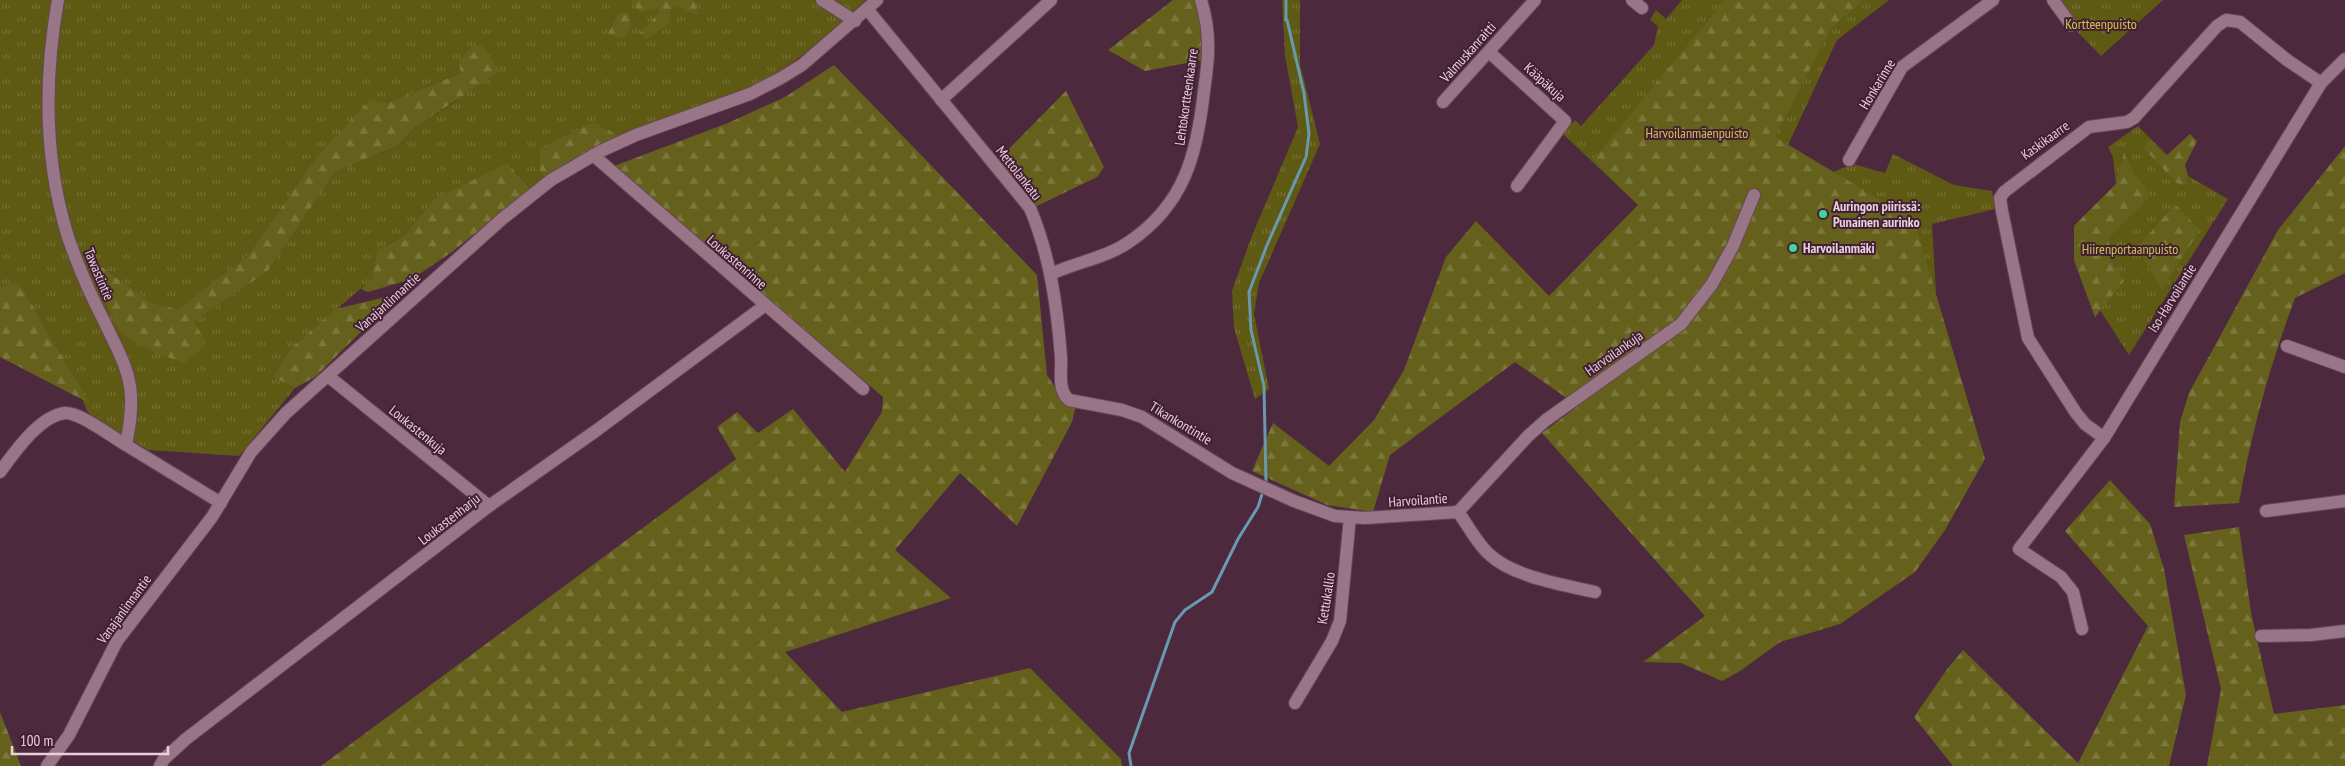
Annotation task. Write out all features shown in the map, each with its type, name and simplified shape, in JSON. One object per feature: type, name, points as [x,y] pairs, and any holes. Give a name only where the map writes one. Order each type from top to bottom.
[{"type":"street","name":"Tawastintie","points":[[58,0],[52,31],[47,93],[48,128],[52,162],[68,236],[81,273],[125,368],[131,394],[131,419],[126,445]]},
{"type":"street","points":[[822,0],[854,21]]},
{"type":"street","name":"Vanajanlinnantie","points":[[47,766],[69,735],[117,641],[212,517],[250,452],[265,433],[551,180],[593,156],[636,135],[750,94],[773,82],[802,65],[877,0]]},
{"type":"street","points":[[941,100],[1051,0]]},
{"type":"street","name":"Lehtokortteenkaarre","points":[[1051,274],[1102,255],[1130,241],[1172,199],[1181,183],[1192,161],[1199,137],[1205,84],[1210,34],[1201,0]]},
{"type":"street","name":"Valmuskanraitti","points":[[1443,102],[1534,0]]},
{"type":"street","name":"Honkarinne","points":[[1849,160],[1902,67],[1993,0]]},
{"type":"street","points":[[2053,0],[2071,25]]},
{"type":"street","name":"Mettolankatu","points":[[867,9],[1030,208],[1040,232],[1051,274],[1057,312],[1063,393]]},
{"type":"street","name":"Kaskikaarre","points":[[2104,438],[2085,424],[2076,413],[2028,338],[2000,198],[2004,192],[2089,127],[2128,122],[2134,118],[2217,26],[2226,20],[2240,22],[2287,60],[2321,83]]},
{"type":"street","name":"Kääpäkuja","points":[[1489,52],[1565,121],[1517,186]]},
{"type":"street","name":"Iso-Harvoilantie","points":[[2082,629],[2073,592],[2061,577],[2019,549],[2104,438],[2321,83],[2345,59]]},
{"type":"street","name":"Loukastenrinne","points":[[593,156],[862,389]]},
{"type":"street","name":"Harvoilankuja","points":[[1458,512],[1528,436],[1546,420],[1681,324],[1712,284],[1733,246],[1754,195]]},
{"type":"street","name":"Loukastenharju","points":[[160,766],[164,759],[186,739],[489,506],[597,430],[764,306]]},
{"type":"street","points":[[2287,346],[2345,367]]},
{"type":"street","name":"Loukastenkuja","points":[[328,376],[489,506]]},
{"type":"street","name":"Tikankontintie","points":[[1063,393],[1074,402],[1122,410],[1142,417],[1232,473],[1250,481]]},
{"type":"street","points":[[0,472],[37,428],[52,418],[66,413],[81,417],[221,503]]},
{"type":"street","name":"Harvoilantie","points":[[1250,481],[1294,501],[1335,516],[1365,518],[1458,512],[1489,555],[1503,564],[1546,582],[1595,592]]},
{"type":"street","points":[[2266,511],[2345,501]]},
{"type":"street","name":"Kettukallio","points":[[1295,703],[1332,642],[1340,621],[1350,517]]},
{"type":"street","points":[[2261,636],[2311,635],[2345,631]]},
{"type":"green space","points":[[0,0],[866,0],[807,52],[768,78],[732,96],[619,136],[592,122],[546,178],[530,189],[511,166],[425,210],[405,235],[385,246],[377,256],[371,280],[291,348],[273,377],[295,388],[239,456],[148,450],[126,436],[126,445],[87,411],[74,377],[19,282],[0,286]],"holes":[[[461,73],[456,101],[416,127],[397,146],[335,172],[268,271],[194,322],[153,303],[178,309],[248,255],[314,160],[387,103]],[[102,267],[152,303],[93,276]]]},
{"type":"green space","points":[[630,0],[694,0],[698,15],[688,12],[677,5],[671,9],[670,23],[646,39],[640,33],[660,12],[657,8],[640,12]]},
{"type":"green space","points":[[1173,0],[1194,0],[1202,29],[1202,60],[1145,71],[1108,50]]},
{"type":"green space","points":[[1282,0],[1300,0],[1300,64],[1320,144],[1259,283],[1254,314],[1269,389],[1255,399],[1234,328],[1232,291],[1251,238],[1298,127],[1285,56]]},
{"type":"green space","name":"Harvoilanmäenpuisto","points":[[1682,0],[1889,0],[1837,40],[1788,145],[1833,172],[1853,164],[1885,173],[1893,154],[1954,185],[1992,191],[1995,209],[1932,224],[1936,292],[1638,205],[1563,134],[1575,120],[1581,126],[1654,45],[1658,26],[1650,20],[1656,10],[1666,19]]},
{"type":"green space","points":[[1725,0],[1864,0],[1831,28],[1775,137],[1914,220],[1985,459],[1945,530],[1915,572],[1840,624],[1780,642],[1740,671],[1722,681],[1681,663],[1643,662],[1705,616],[1542,433],[1578,406],[1515,362],[1390,455],[1373,512],[1327,505],[1252,471],[1273,423],[1329,466],[1374,420],[1404,370],[1446,257],[1476,221],[1549,296],[1638,205],[1593,160]]},
{"type":"green space","name":"Kortteenpuisto","points":[[2062,0],[2163,0],[2101,56],[2071,25],[2055,4]]},
{"type":"green space","points":[[619,13],[629,13],[631,25],[625,37],[619,38],[608,34]]},
{"type":"green space","points":[[481,45],[500,71],[416,127],[397,146],[335,172],[268,271],[194,322],[207,343],[185,363],[155,353],[121,334],[93,276],[102,267],[152,303],[178,309],[248,255],[314,160],[370,100],[387,103],[461,73],[459,60],[473,46]]},
{"type":"green space","points":[[834,65],[1037,275],[1047,375],[1062,398],[1076,405],[1072,422],[1017,526],[960,473],[895,550],[951,598],[785,652],[842,712],[1030,668],[1121,759],[1122,766],[321,766],[736,459],[717,427],[737,412],[758,433],[793,409],[845,472],[882,412],[883,397],[614,166],[728,123],[785,97]]},
{"type":"green space","points":[[1066,91],[1104,167],[1097,177],[1037,206],[998,160]]},
{"type":"green space","points":[[593,122],[619,136],[570,161],[546,178],[540,170],[540,148]]},
{"type":"green space","name":"Hiirenportaanpuisto","points":[[2138,126],[2188,176],[2228,199],[2129,355],[2100,310],[2095,317],[2074,260],[2074,226],[2116,184],[2113,157],[2108,147]]},
{"type":"green space","points":[[2190,134],[2197,141],[2185,165],[2188,176],[2186,186],[2176,183],[2143,147],[2152,142],[2166,156]]},
{"type":"green space","points":[[2345,146],[2345,273],[2295,298],[2277,348],[2262,399],[2239,503],[2174,507],[2180,422],[2189,393],[2278,230]]},
{"type":"green space","points":[[2124,153],[2134,174],[2151,195],[2109,238],[2109,258],[2124,281],[2095,317],[2074,260],[2074,226],[2116,184]]},
{"type":"green space","points":[[508,163],[530,189],[452,252],[412,279],[368,292],[361,289],[371,280],[378,250],[405,235],[433,200]]},
{"type":"green space","points":[[2175,204],[2200,230],[2162,289],[2137,248]]},
{"type":"green space","points":[[19,282],[89,403],[0,357],[0,286]]},
{"type":"green space","points":[[390,296],[383,310],[365,318],[365,328],[315,377],[295,388],[273,377],[291,348],[336,309]]},
{"type":"green space","points":[[2110,480],[2150,524],[2164,569],[2186,695],[2169,766],[1953,766],[1914,717],[1963,650],[2078,763],[2148,626],[2065,531]]},
{"type":"green space","points":[[2239,527],[2251,613],[2274,714],[2345,705],[2345,766],[2207,766],[2221,689],[2184,535]]},
{"type":"green space","points":[[0,712],[21,766],[0,766]]},
{"type":"waterway","points":[[1286,0],[1286,20]]},
{"type":"waterway","points":[[1266,483],[1264,386],[1251,330],[1249,292],[1267,245],[1306,157],[1309,134],[1304,93],[1287,20]]},
{"type":"waterway","points":[[1131,766],[1129,753],[1175,622],[1185,610],[1212,592],[1238,539],[1258,507],[1263,491]]},
{"type":"place","name":"Auringon piirissä: Punainen aurinko","points":[[1823,214]]},
{"type":"place","name":"Harvoilanmäki","points":[[1793,248]]}]
